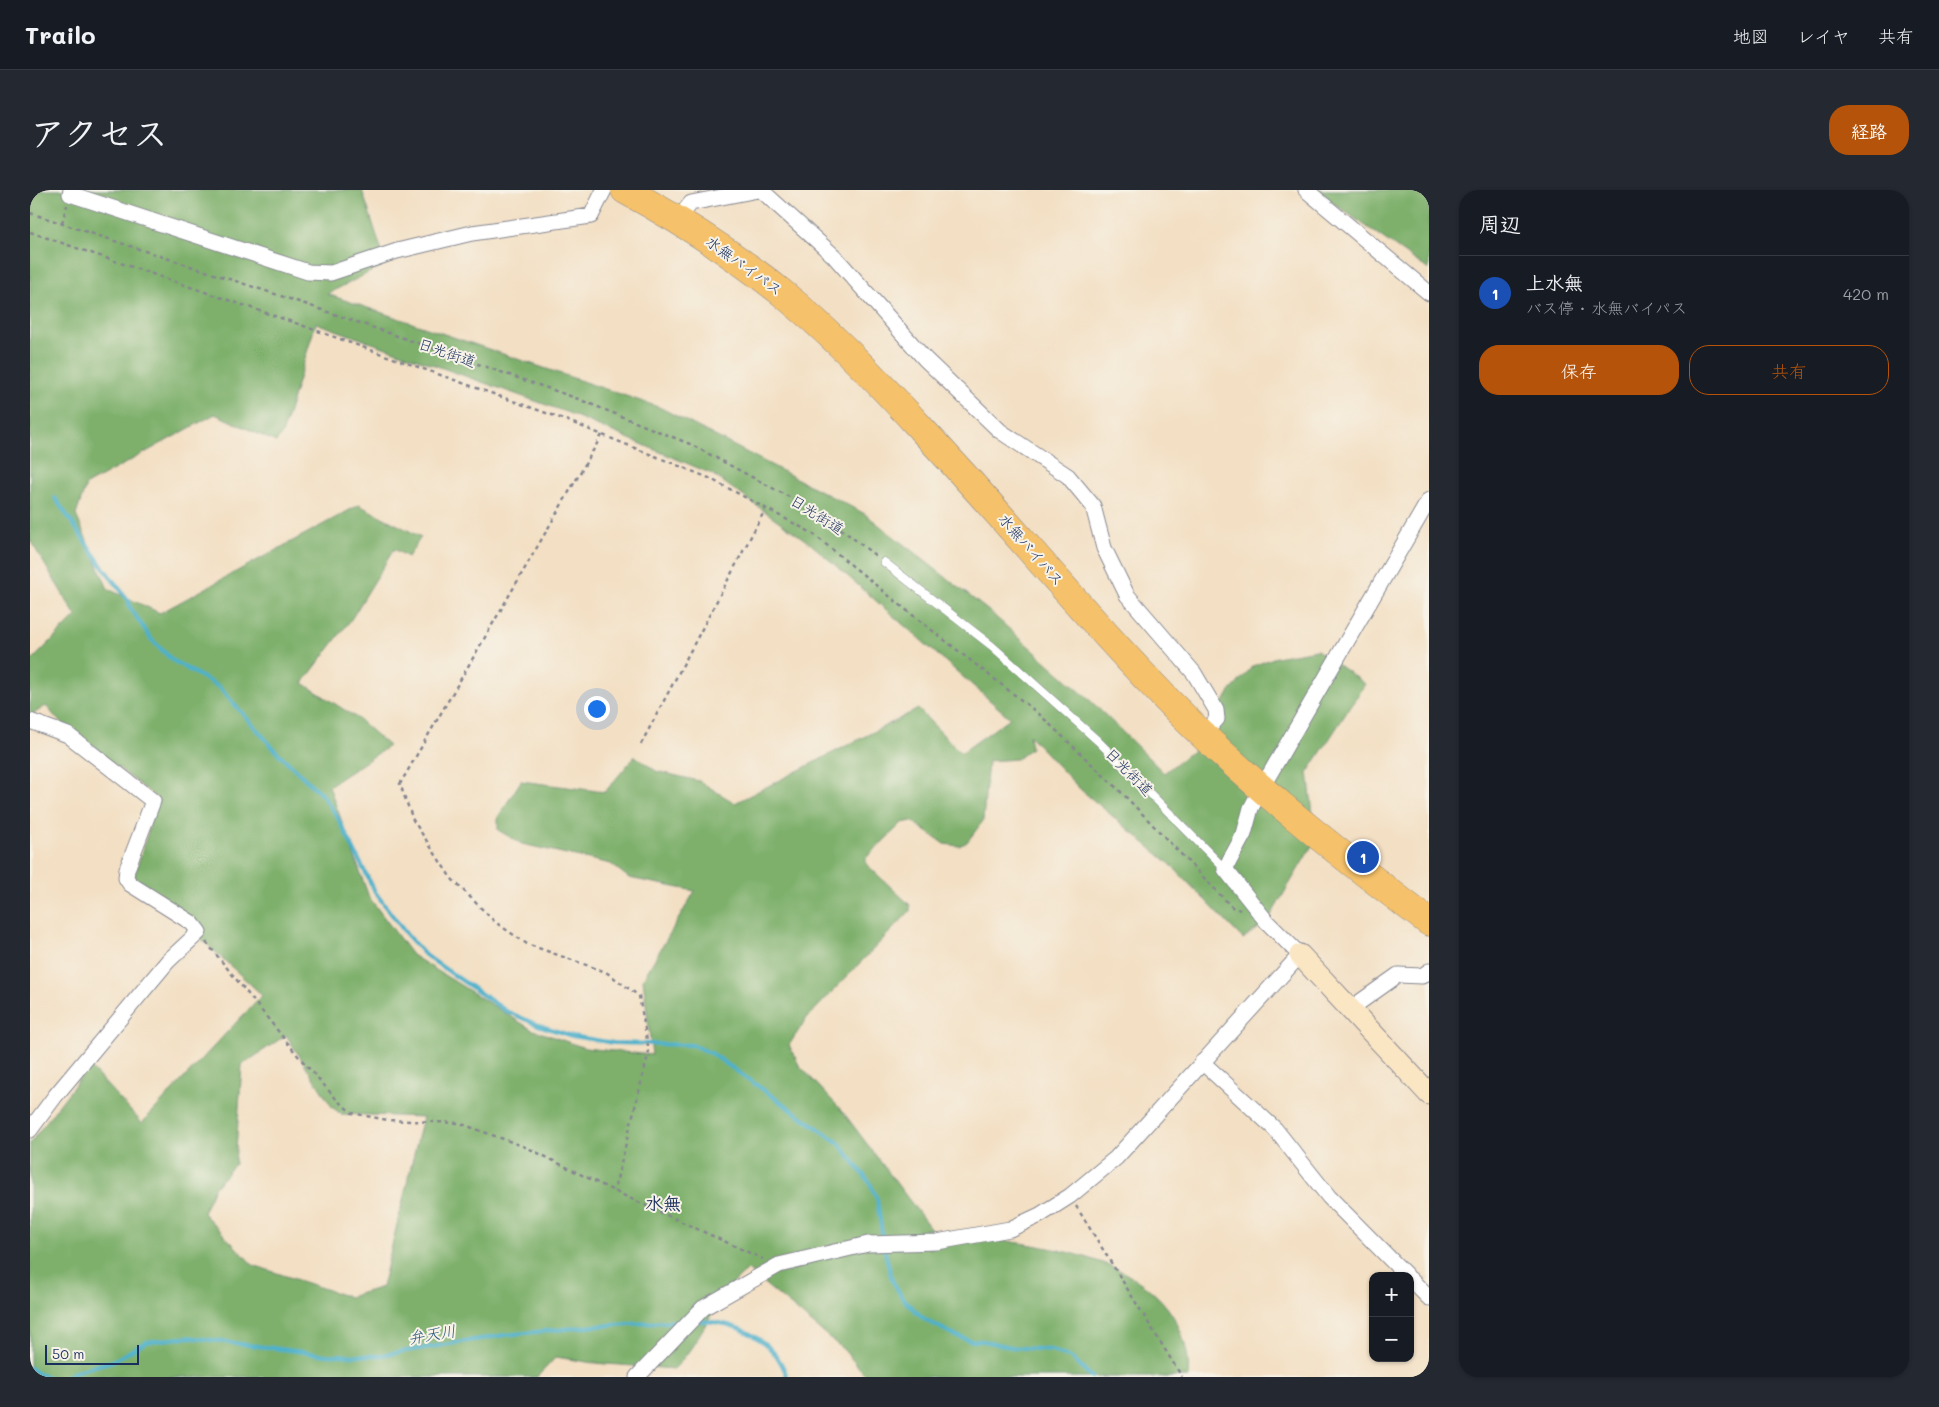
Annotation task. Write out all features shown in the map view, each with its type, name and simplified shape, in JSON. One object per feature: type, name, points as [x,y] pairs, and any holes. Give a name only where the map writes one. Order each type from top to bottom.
[{"type":"highway","name":"水無バイパス","points":[[625,190],[678,220],[734,257],[826,331],[889,394],[954,464],[1147,680],[1202,736],[1328,846],[1429,922]]},
{"type":"street","points":[[71,190],[70,194],[308,272],[320,273],[346,269],[397,251],[472,233],[591,216],[604,190]]},
{"type":"street","points":[[678,220],[691,203],[760,190],[834,256],[925,359],[1000,430],[1068,476],[1093,506],[1104,548],[1127,595],[1194,673],[1216,710],[1217,719],[1202,736]]},
{"type":"street","points":[[1306,190],[1429,293]]},
{"type":"street","points":[[1225,869],[1244,834],[1251,808],[1261,789],[1429,500]]},
{"type":"street","points":[[30,721],[68,735],[153,801],[127,868],[126,878],[130,884],[192,923],[199,932],[168,961],[56,1095],[30,1130]]},
{"type":"street","name":"日光街道","points":[[1225,869],[1267,922],[1429,1094]]},
{"type":"street","points":[[637,1377],[703,1308],[779,1265],[868,1244],[936,1242],[1010,1229],[1040,1215],[1070,1196],[1116,1158],[1300,955]]},
{"type":"street","points":[[1350,1009],[1398,975],[1422,976],[1429,971]]},
{"type":"street","points":[[1202,1062],[1275,1130],[1329,1197],[1403,1272]]},
{"type":"street","points":[[1414,1283],[1429,1298]]},
{"type":"lane","name":"日光街道","points":[[884,562],[992,646],[1084,728],[1225,869]]},
{"type":"path","name":"日光街道","points":[[30,213],[305,304],[564,394],[690,444],[823,515],[884,562]]},
{"type":"path","points":[[30,232],[301,325],[563,419],[709,478],[812,533],[1039,714],[1124,795],[1232,907],[1267,922]]},
{"type":"path","points":[[602,435],[400,784],[413,820],[451,878],[495,922],[527,944],[606,972],[639,996],[649,1050],[614,1190]]},
{"type":"path","points":[[641,744],[766,508]]},
{"type":"path","points":[[199,932],[299,1056],[352,1113],[387,1120],[459,1123],[528,1148],[614,1190],[779,1265]]},
{"type":"path","points":[[1070,1196],[1182,1377]]},
{"type":"green space","points":[[30,190],[362,190],[386,264],[327,294],[661,408],[865,514],[990,612],[1093,703],[1164,773],[1199,746],[1229,693],[1253,666],[1276,657],[1317,650],[1365,684],[1308,772],[1316,839],[1267,922],[1243,939],[1170,864],[1080,789],[1029,735],[1031,748],[1017,759],[988,761],[983,821],[967,842],[959,846],[944,844],[912,821],[902,823],[866,858],[866,864],[910,905],[910,911],[807,1018],[789,1045],[799,1065],[843,1112],[934,1233],[1056,1249],[1096,1261],[1133,1278],[1162,1302],[1182,1334],[1189,1377],[867,1377],[844,1350],[748,1270],[727,1292],[693,1345],[674,1369],[593,1363],[556,1357],[537,1377],[30,1377],[30,1143],[89,1066],[142,1123],[262,995],[134,877],[158,799],[58,720],[46,706],[30,716],[30,662],[76,616],[30,540]],"holes":[[[316,323],[566,412],[712,474],[811,544],[1010,718],[961,753],[918,709],[735,803],[699,781],[656,771],[635,756],[605,792],[521,781],[498,817],[498,830],[522,844],[611,864],[629,878],[695,891],[643,979],[652,1055],[585,1048],[531,1029],[412,955],[369,897],[329,786],[389,746],[357,718],[303,683],[352,618],[394,549],[408,557],[421,537],[359,505],[160,613],[108,589],[76,515],[86,485],[215,414],[276,442],[282,434]],[[286,1035],[332,1107],[341,1114],[423,1117],[382,1287],[349,1297],[253,1265],[203,1213],[214,1188],[235,1164],[242,1065]]]},
{"type":"green space","points":[[1314,190],[1429,190],[1429,270]]},
{"type":"waterway","points":[[55,498],[102,566],[129,601],[129,606],[151,639],[172,660],[219,687],[277,752],[322,795],[337,816],[375,892],[407,935],[425,955],[506,1011],[538,1025],[572,1036],[614,1043],[692,1045],[711,1053],[839,1143],[870,1183],[877,1199],[883,1241]]},
{"type":"waterway","points":[[884,1248],[892,1280],[903,1299],[924,1319],[954,1335],[972,1341],[984,1341],[1011,1347],[1051,1350],[1071,1358],[1092,1377]]},
{"type":"waterway","name":"弁天川","points":[[65,1377],[77,1371],[113,1361],[146,1342],[188,1337],[326,1355],[376,1356],[505,1335],[596,1326],[683,1321]]},
{"type":"waterway","name":"弁天川","points":[[698,1321],[726,1324],[752,1335],[773,1352],[787,1377]]},
{"type":"waterway","name":"弁天川","points":[[30,1368],[38,1374],[49,1377]]},
{"type":"place","name":"上水無","points":[[1363,857]]},
{"type":"district","name":"水無","points":[[663,1204]]}]
